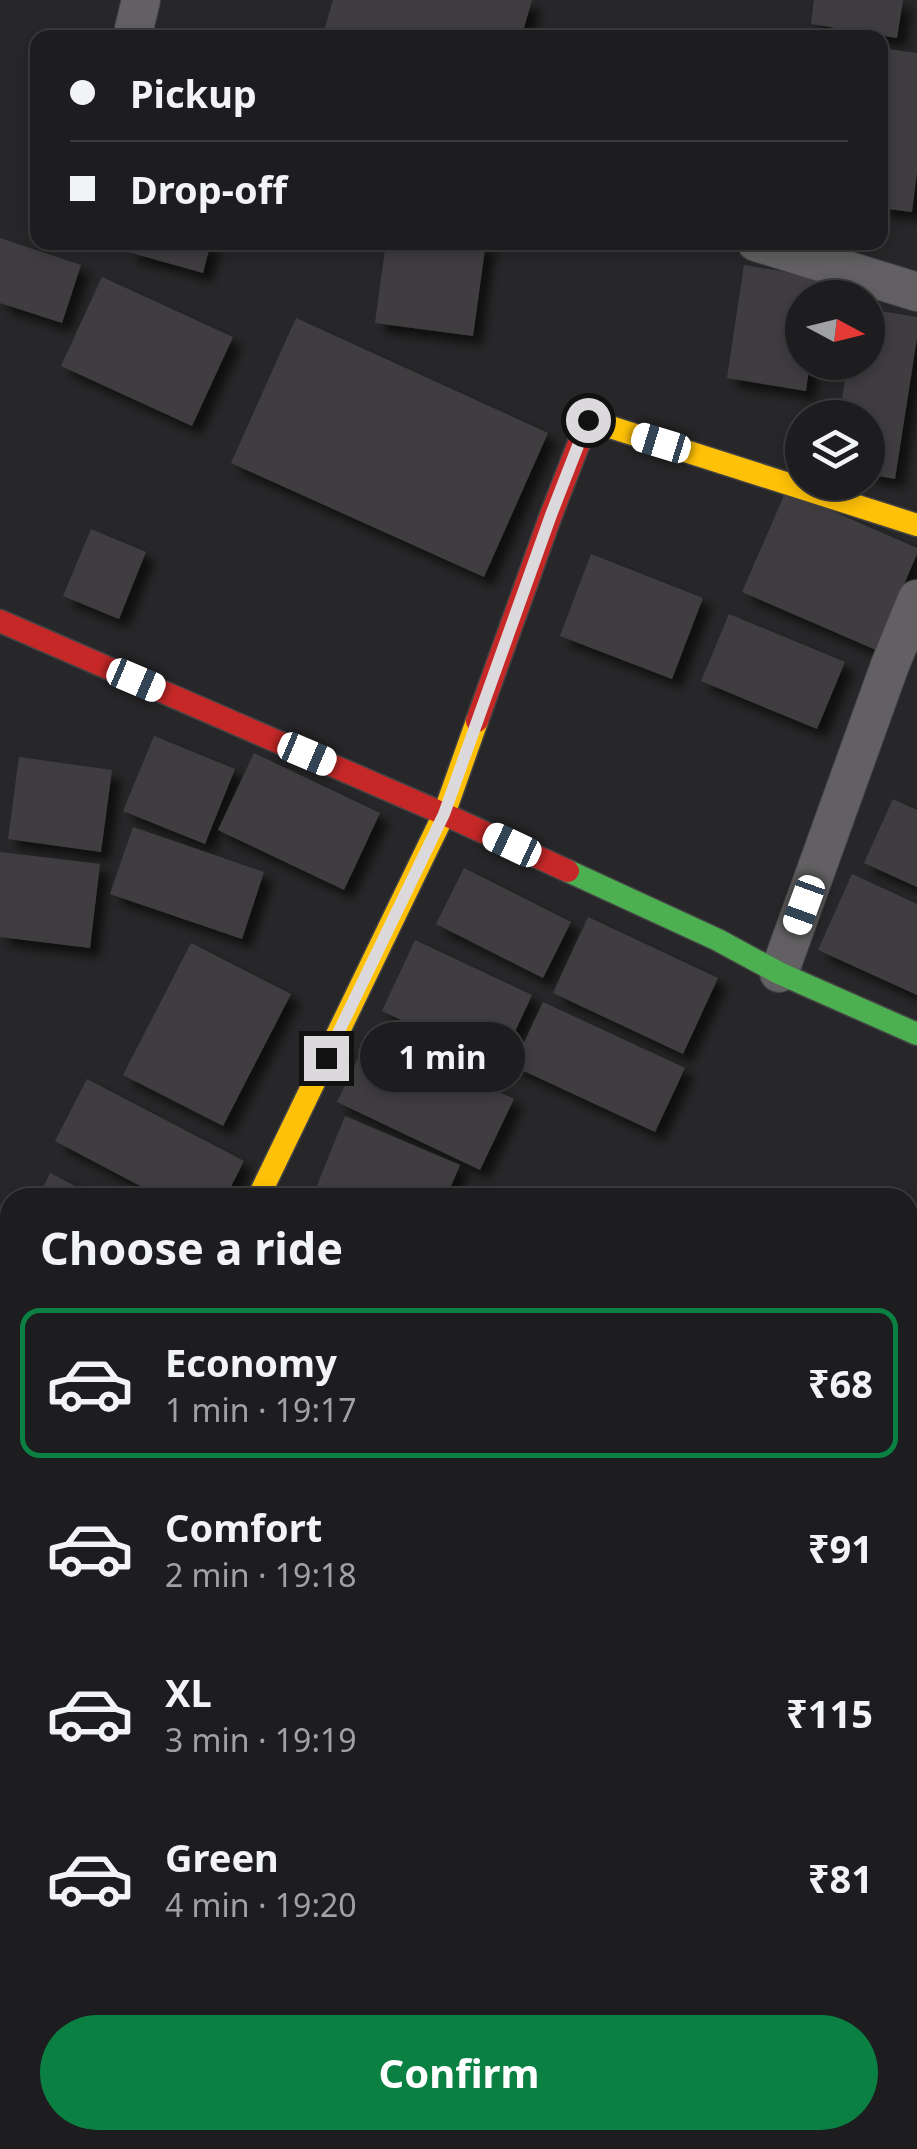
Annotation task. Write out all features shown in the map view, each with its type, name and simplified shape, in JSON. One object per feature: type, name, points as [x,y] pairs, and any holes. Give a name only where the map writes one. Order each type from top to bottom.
[{"type":"street","points":[[134,30],[141,0]]},
{"type":"street","points":[[782,250],[917,292]]},
{"type":"street","points":[[263,1188],[444,814],[588,420],[917,525]]},
{"type":"street","points":[[778,973],[917,599]]},
{"type":"street","points":[[0,621],[444,814],[718,940],[778,973],[917,1034]]},
{"type":"building","points":[[333,0],[532,0],[523,30],[324,30]]},
{"type":"building","points":[[814,0],[903,0],[897,38],[888,37],[888,30],[848,30],[811,24]]},
{"type":"building","points":[[888,49],[917,53],[917,172],[912,212],[888,209]]},
{"type":"building","points":[[0,238],[81,265],[62,323],[0,303]]},
{"type":"building","points":[[129,250],[209,250],[203,273]]},
{"type":"building","points":[[385,250],[485,250],[473,336],[375,323]]},
{"type":"building","points":[[744,265],[823,278],[785,280],[785,380],[808,380],[806,391],[727,378]]},
{"type":"building","points":[[102,277],[233,337],[192,426],[61,366]]},
{"type":"building","points":[[885,312],[917,317],[895,479],[885,477],[885,400],[842,400],[845,380],[885,380]]},
{"type":"building","points":[[296,318],[548,433],[484,577],[231,463]]},
{"type":"building","points":[[785,493],[785,500],[807,500],[917,548],[876,650],[742,592]]},
{"type":"building","points":[[91,529],[146,552],[119,619],[63,596]]},
{"type":"building","points":[[591,554],[703,598],[672,679],[560,636]]},
{"type":"building","points":[[729,614],[845,662],[817,729],[701,681]]},
{"type":"building","points":[[154,736],[235,769],[205,844],[123,811]]},
{"type":"building","points":[[254,753],[380,813],[344,890],[218,830]]},
{"type":"building","points":[[19,757],[112,770],[101,852],[8,839]]},
{"type":"building","points":[[893,799],[917,810],[917,887],[864,863]]},
{"type":"building","points":[[133,827],[264,872],[242,939],[110,894]]},
{"type":"building","points":[[0,852],[100,864],[90,948],[0,937]]},
{"type":"building","points":[[464,868],[571,922],[543,978],[436,924]]},
{"type":"building","points":[[852,874],[917,904],[917,995],[818,950]]},
{"type":"building","points":[[588,917],[718,978],[683,1054],[553,993]]},
{"type":"building","points":[[415,940],[532,995],[499,1066],[382,1011]]},
{"type":"building","points":[[191,943],[291,994],[223,1126],[123,1075]]},
{"type":"building","points":[[543,1002],[685,1068],[655,1132],[513,1066]]},
{"type":"building","points":[[371,1031],[514,1099],[480,1170],[337,1102]]},
{"type":"building","points":[[87,1079],[244,1161],[230,1188],[144,1188],[55,1141]]},
{"type":"building","points":[[345,1116],[460,1165],[450,1188],[316,1188]]},
{"type":"building","points":[[50,1173],[79,1188],[43,1188]]},
{"type":"traffic: fast","points":[[568,871],[718,940],[779,973],[917,1034]]},
{"type":"traffic: slow","points":[[604,425],[917,525]]},
{"type":"traffic: slow","points":[[263,1188],[444,814],[477,721]]},
{"type":"traffic: jam","points":[[477,721],[588,420],[604,425]]},
{"type":"traffic: jam","points":[[0,621],[568,871]]},
{"type":"route","points":[[326,1058],[444,814],[588,420]]}]
